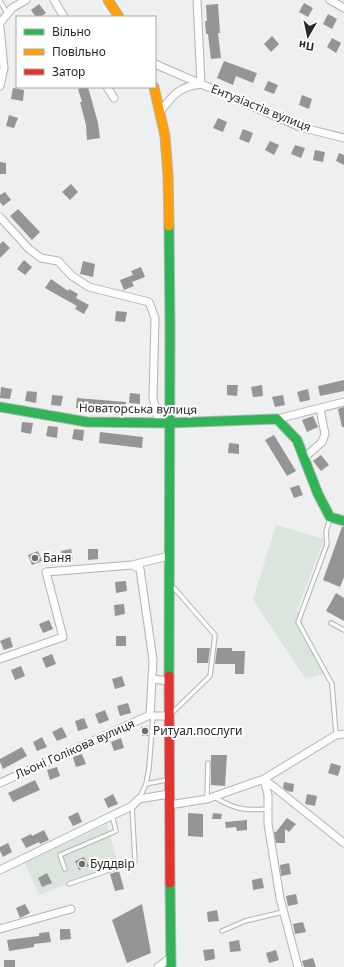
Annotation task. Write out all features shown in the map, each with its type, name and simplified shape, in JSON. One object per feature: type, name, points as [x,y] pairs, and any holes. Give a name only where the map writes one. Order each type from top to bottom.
[{"type":"main road","points":[[108,0],[118,16]]},
{"type":"main road","points":[[154,88],[165,136],[168,175],[170,423],[169,805],[171,967]]},
{"type":"main road","name":"Новаторська вулиця","points":[[0,407],[87,422],[170,423],[277,419]]},
{"type":"main road","points":[[277,419],[297,440],[318,494],[330,517],[344,522]]},
{"type":"street","points":[[0,23],[12,8],[26,0]]},
{"type":"street","points":[[54,0],[63,16]]},
{"type":"street","points":[[197,0],[201,84]]},
{"type":"street","points":[[330,0],[344,8]]},
{"type":"street","points":[[0,27],[4,68],[0,86]]},
{"type":"street","name":"Ентузіастів вулиця","points":[[156,64],[300,127],[344,138]]},
{"type":"street","name":"Ентузіастів вулиця","points":[[160,112],[173,95],[190,85],[201,84]]},
{"type":"street","points":[[108,88],[114,98]]},
{"type":"street","points":[[0,217],[29,249],[41,258],[58,261],[72,276],[89,287],[148,302],[155,318],[153,398],[159,423]]},
{"type":"street","name":"Новаторська вулиця","points":[[277,419],[344,402]]},
{"type":"street","points":[[304,458],[322,442],[325,434],[320,409]]},
{"type":"street","points":[[0,659],[63,637],[46,572],[132,564],[169,556]]},
{"type":"street","name":"Льоні Голікова вулиця","points":[[132,564],[140,569],[153,660],[151,716]]},
{"type":"street","points":[[152,679],[169,681]]},
{"type":"street","name":"Льоні Голікова вулиця","points":[[0,783],[151,716],[169,716]]},
{"type":"street","points":[[169,805],[210,798],[264,779],[336,735],[344,734]]},
{"type":"street","points":[[264,779],[268,795],[267,809],[274,868],[283,912],[298,967]]},
{"type":"street","points":[[264,779],[344,843]]},
{"type":"street","points":[[0,870],[132,806],[139,799],[169,794]]},
{"type":"street","points":[[0,929],[71,909]]},
{"type":"street","points":[[158,967],[171,957]]},
{"type":"lane","points":[[0,1],[8,14]]},
{"type":"lane","points":[[330,517],[326,532],[327,544],[298,622],[332,684],[336,735]]},
{"type":"lane","points":[[169,583],[215,635],[210,676],[179,708],[169,716]]},
{"type":"lane","points":[[331,623],[344,630]]},
{"type":"lane","points":[[139,799],[146,784],[149,768],[151,716]]},
{"type":"lane","points":[[208,763],[210,798],[242,810],[267,809]]},
{"type":"lane","points":[[146,784],[169,780]]},
{"type":"lane","points":[[69,884],[135,861],[132,806]]},
{"type":"lane","points":[[65,869],[60,856],[116,831],[112,815]]},
{"type":"lane","points":[[222,931],[245,921],[283,912]]},
{"type":"shaded area","points":[[276,525],[324,539],[297,610],[326,674],[305,678],[253,600]]},
{"type":"shaded area","points":[[107,824],[118,863],[39,895],[25,863]]},
{"type":"building","points":[[304,3],[313,8],[308,17],[299,12]]},
{"type":"building","points":[[39,4],[46,13],[42,16],[35,16],[31,10]]},
{"type":"building","points":[[218,4],[220,33],[218,33],[221,58],[211,59],[208,34],[206,34],[206,5]]},
{"type":"building","points":[[328,14],[337,19],[332,29],[323,24]]},
{"type":"building","points":[[272,36],[279,44],[271,52],[264,44]]},
{"type":"building","points":[[332,38],[341,43],[336,53],[327,47]]},
{"type":"building","points":[[224,61],[257,73],[253,83],[236,76],[233,85],[217,78]]},
{"type":"building","points":[[268,81],[278,85],[274,94],[264,90]]},
{"type":"building","points":[[13,88],[24,90],[23,101],[11,99]]},
{"type":"building","points":[[88,88],[98,123],[100,138],[87,140],[86,125],[80,102],[82,102],[78,89]]},
{"type":"building","points":[[302,95],[312,99],[309,109],[299,105]]},
{"type":"building","points":[[9,115],[18,118],[14,128],[6,126]]},
{"type":"building","points":[[218,118],[227,122],[223,132],[213,128]]},
{"type":"building","points":[[243,129],[253,133],[249,143],[239,139]]},
{"type":"building","points":[[270,141],[279,145],[274,155],[265,150]]},
{"type":"building","points":[[295,145],[305,148],[301,158],[291,154]]},
{"type":"building","points":[[315,150],[325,152],[323,162],[313,160]]},
{"type":"building","points":[[339,153],[344,155],[344,165],[336,161]]},
{"type":"building","points":[[0,162],[6,163],[6,174],[0,174]]},
{"type":"building","points":[[71,184],[78,192],[70,200],[62,192]]},
{"type":"building","points":[[5,192],[11,200],[3,206],[0,202],[0,195]]},
{"type":"building","points":[[18,209],[40,232],[32,240],[10,216]]},
{"type":"building","points":[[3,241],[10,248],[0,258],[0,244]]},
{"type":"building","points":[[24,260],[32,267],[25,275],[17,269]]},
{"type":"building","points":[[83,261],[95,264],[93,277],[80,274]]},
{"type":"building","points":[[141,267],[145,277],[132,282],[134,286],[124,290],[120,280],[133,275],[131,271]]},
{"type":"building","points":[[51,279],[68,291],[69,289],[78,294],[76,298],[89,305],[84,314],[75,309],[77,306],[45,288]]},
{"type":"building","points":[[116,311],[127,312],[125,322],[115,321]]},
{"type":"building","points":[[344,380],[344,391],[320,396],[318,386]]},
{"type":"building","points":[[227,385],[238,385],[237,396],[227,395]]},
{"type":"building","points":[[262,385],[263,396],[253,397],[251,387]]},
{"type":"building","points":[[1,387],[12,389],[10,399],[0,398]]},
{"type":"building","points":[[308,389],[310,400],[300,402],[297,392]]},
{"type":"building","points":[[27,391],[37,392],[36,403],[25,401]]},
{"type":"building","points":[[130,393],[140,394],[140,404],[129,403]]},
{"type":"building","points":[[52,395],[63,396],[61,406],[51,405]]},
{"type":"building","points":[[283,395],[285,405],[275,407],[272,397]]},
{"type":"building","points":[[77,398],[126,402],[125,412],[76,408]]},
{"type":"building","points":[[344,407],[344,427],[342,427],[338,409]]},
{"type":"building","points":[[313,416],[318,427],[307,432],[302,420]]},
{"type":"building","points":[[22,422],[33,423],[31,434],[21,432]]},
{"type":"building","points":[[48,426],[58,427],[57,438],[46,436]]},
{"type":"building","points":[[74,429],[84,430],[83,441],[72,439]]},
{"type":"building","points":[[100,432],[143,437],[142,448],[99,443]]},
{"type":"building","points":[[274,435],[296,471],[287,476],[265,440]]},
{"type":"building","points":[[229,443],[239,444],[239,454],[228,453]]},
{"type":"building","points":[[321,455],[329,465],[321,471],[313,461]]},
{"type":"building","points":[[299,485],[303,495],[294,498],[290,488]]},
{"type":"building","points":[[342,527],[344,527],[344,577],[340,587],[323,580]]},
{"type":"building","points":[[71,549],[73,559],[64,562],[61,551]]},
{"type":"building","points":[[88,549],[98,549],[98,559],[88,560]]},
{"type":"building","name":"Баня","points":[[38,551],[42,561],[32,565],[28,555]]},
{"type":"building","points":[[126,581],[127,591],[116,593],[115,582]]},
{"type":"building","points":[[336,593],[344,598],[344,621],[326,611]]},
{"type":"building","points":[[124,604],[125,614],[115,616],[114,605]]},
{"type":"building","points":[[49,620],[53,629],[43,633],[39,624]]},
{"type":"building","points":[[116,636],[126,636],[126,646],[116,646]]},
{"type":"building","points":[[10,637],[13,647],[4,650],[0,641]]},
{"type":"building","points":[[197,648],[210,648],[208,663],[197,663]]},
{"type":"building","points":[[217,648],[232,648],[232,651],[245,651],[244,674],[235,674],[235,664],[215,664]]},
{"type":"building","points":[[52,654],[56,664],[46,668],[42,658]]},
{"type":"building","points":[[21,666],[25,676],[15,680],[11,670]]},
{"type":"building","points":[[122,676],[125,686],[115,689],[112,679]]},
{"type":"building","points":[[128,703],[131,713],[120,716],[117,706]]},
{"type":"building","points":[[105,710],[109,720],[99,724],[95,714]]},
{"type":"building","points":[[84,718],[88,728],[78,731],[75,721]]},
{"type":"building","name":"Ритуал.послуги","points":[[147,726],[148,736],[142,736],[141,727]]},
{"type":"building","points":[[62,727],[67,737],[57,741],[52,732]]},
{"type":"building","points":[[42,737],[47,747],[37,751],[33,742]]},
{"type":"building","points":[[121,738],[124,748],[114,751],[111,742]]},
{"type":"building","points":[[22,747],[27,756],[3,769],[0,759]]},
{"type":"building","points":[[82,754],[86,764],[76,767],[73,757]]},
{"type":"building","points":[[211,755],[227,755],[225,786],[211,785]]},
{"type":"building","points":[[331,763],[341,766],[338,776],[328,773]]},
{"type":"building","points":[[57,767],[60,776],[50,780],[47,770]]},
{"type":"building","points":[[35,780],[40,790],[13,802],[8,793]]},
{"type":"building","points":[[284,782],[294,784],[293,792],[287,791],[283,788]]},
{"type":"building","points":[[113,794],[118,804],[108,808],[104,799]]},
{"type":"building","points":[[307,794],[317,796],[315,806],[305,804]]},
{"type":"building","points":[[78,812],[82,822],[73,826],[68,817]]},
{"type":"building","points":[[188,813],[203,814],[203,837],[188,836]]},
{"type":"building","points":[[213,813],[222,814],[221,819],[212,819]]},
{"type":"building","points":[[287,818],[296,824],[289,832],[285,829],[285,843],[276,843],[274,832],[276,832]]},
{"type":"building","points":[[247,820],[247,830],[237,831],[236,827],[226,828],[225,822]]},
{"type":"building","points":[[44,830],[49,840],[40,844],[39,842],[26,848],[21,839],[31,834],[32,836]]},
{"type":"building","points":[[8,843],[12,852],[3,857],[0,847]]},
{"type":"building","name":"Буддвір","points":[[84,857],[89,866],[79,870],[75,861]]},
{"type":"building","points":[[289,863],[291,874],[281,876],[280,865]]},
{"type":"building","points":[[119,871],[124,889],[115,891],[110,874]]},
{"type":"building","points":[[47,873],[52,883],[42,887],[38,878]]},
{"type":"building","points":[[262,878],[264,888],[253,890],[252,880]]},
{"type":"building","points":[[296,894],[298,904],[288,906],[286,896]]},
{"type":"building","points":[[25,904],[30,913],[20,918],[16,908]]},
{"type":"building","points":[[142,904],[151,953],[127,963],[112,920]]},
{"type":"building","points":[[217,910],[219,921],[208,922],[207,912]]},
{"type":"building","points":[[303,922],[306,932],[295,934],[293,924]]},
{"type":"building","points":[[60,929],[70,929],[71,939],[60,940]]},
{"type":"building","points":[[49,932],[51,942],[34,944],[34,947],[9,951],[7,940],[39,936],[39,933]]},
{"type":"building","points":[[239,940],[241,951],[230,952],[229,942]]},
{"type":"building","points":[[214,949],[215,959],[205,961],[203,950]]},
{"type":"building","points":[[276,950],[279,960],[269,963],[266,953]]},
{"type":"building","points":[[313,958],[316,967],[304,967],[302,961]]},
{"type":"building","points":[[4,960],[15,960],[15,967],[4,967]]},
{"type":"traffic: fast","points":[[169,226],[169,676]]},
{"type":"traffic: fast","points":[[0,407],[87,422],[170,423],[277,419],[297,440],[318,494],[330,517],[344,521]]},
{"type":"traffic: fast","points":[[170,883],[171,967]]},
{"type":"traffic: slow","points":[[108,0],[118,16]]},
{"type":"traffic: slow","points":[[154,88],[165,136],[168,175],[169,226]]},
{"type":"traffic: jam","points":[[169,676],[170,883]]},
{"type":"place","name":"Баня","points":[[35,558]]},
{"type":"place","name":"Ритуал.послуги","points":[[145,731]]},
{"type":"place","name":"Буддвір","points":[[82,864]]}]
